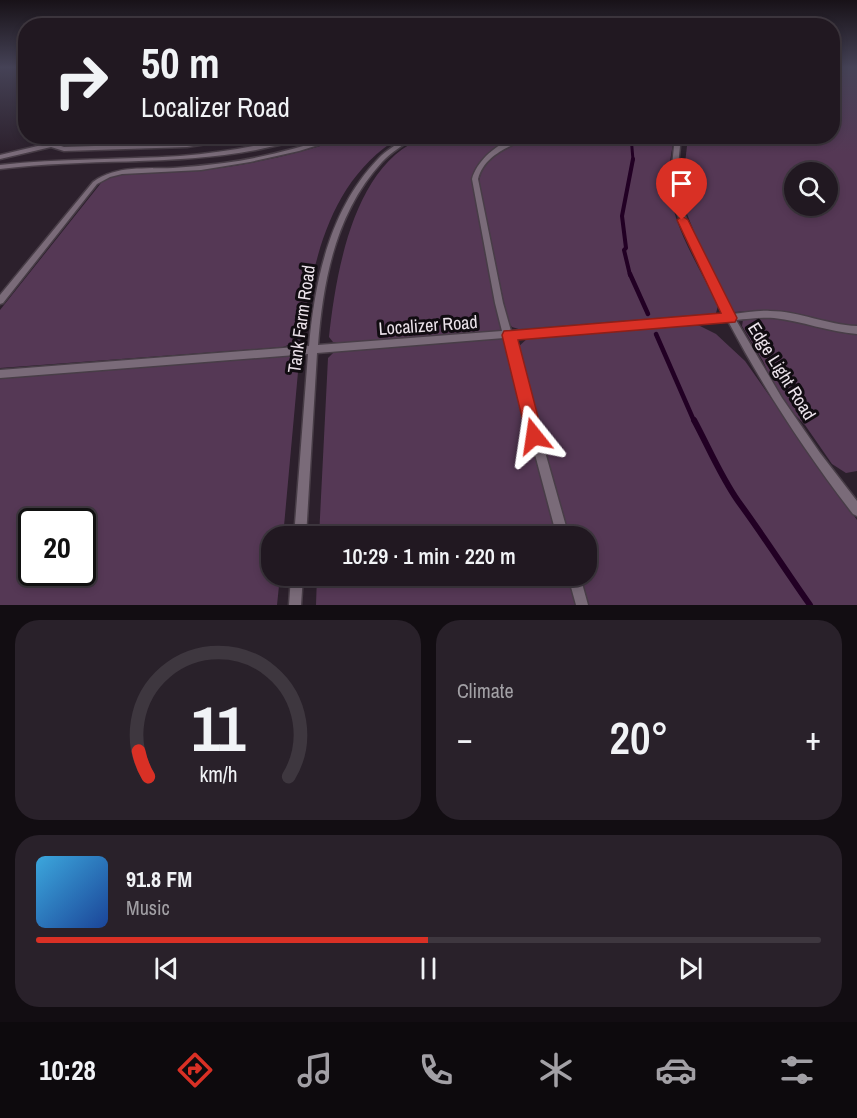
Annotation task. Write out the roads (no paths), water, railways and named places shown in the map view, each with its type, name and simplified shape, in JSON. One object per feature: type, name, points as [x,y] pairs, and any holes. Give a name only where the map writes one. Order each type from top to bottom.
[{"type":"lane","points":[[0,157],[51,145],[64,149],[196,144]]},
{"type":"lane","points":[[0,167],[62,160],[153,160],[201,156],[242,151],[272,144]]},
{"type":"lane","points":[[0,301],[94,183],[101,178],[123,172],[179,170],[237,163],[316,144]]},
{"type":"lane","name":"Tank Farm Road","points":[[301,526],[312,351],[324,272],[350,201],[362,180],[377,162],[401,144]]},
{"type":"lane","points":[[512,144],[487,159],[478,168],[475,179],[499,303],[560,526]]},
{"type":"lane","name":"Edge Light Road","points":[[677,144],[674,167],[676,198],[692,243],[730,318],[794,423],[857,510]]},
{"type":"lane","name":"Localizer Road","points":[[0,374],[770,314],[789,315],[857,330]]},
{"type":"lane","points":[[295,605],[296,586]]},
{"type":"lane","points":[[577,586],[582,605]]},
{"type":"waterway","points":[[632,144],[633,159]]},
{"type":"waterway","points":[[630,275],[624,250],[626,248],[622,216],[633,159]]},
{"type":"waterway","points":[[630,274],[648,314]]},
{"type":"waterway","points":[[656,334],[694,421]]},
{"type":"waterway","points":[[694,420],[732,492],[810,605]]}]
